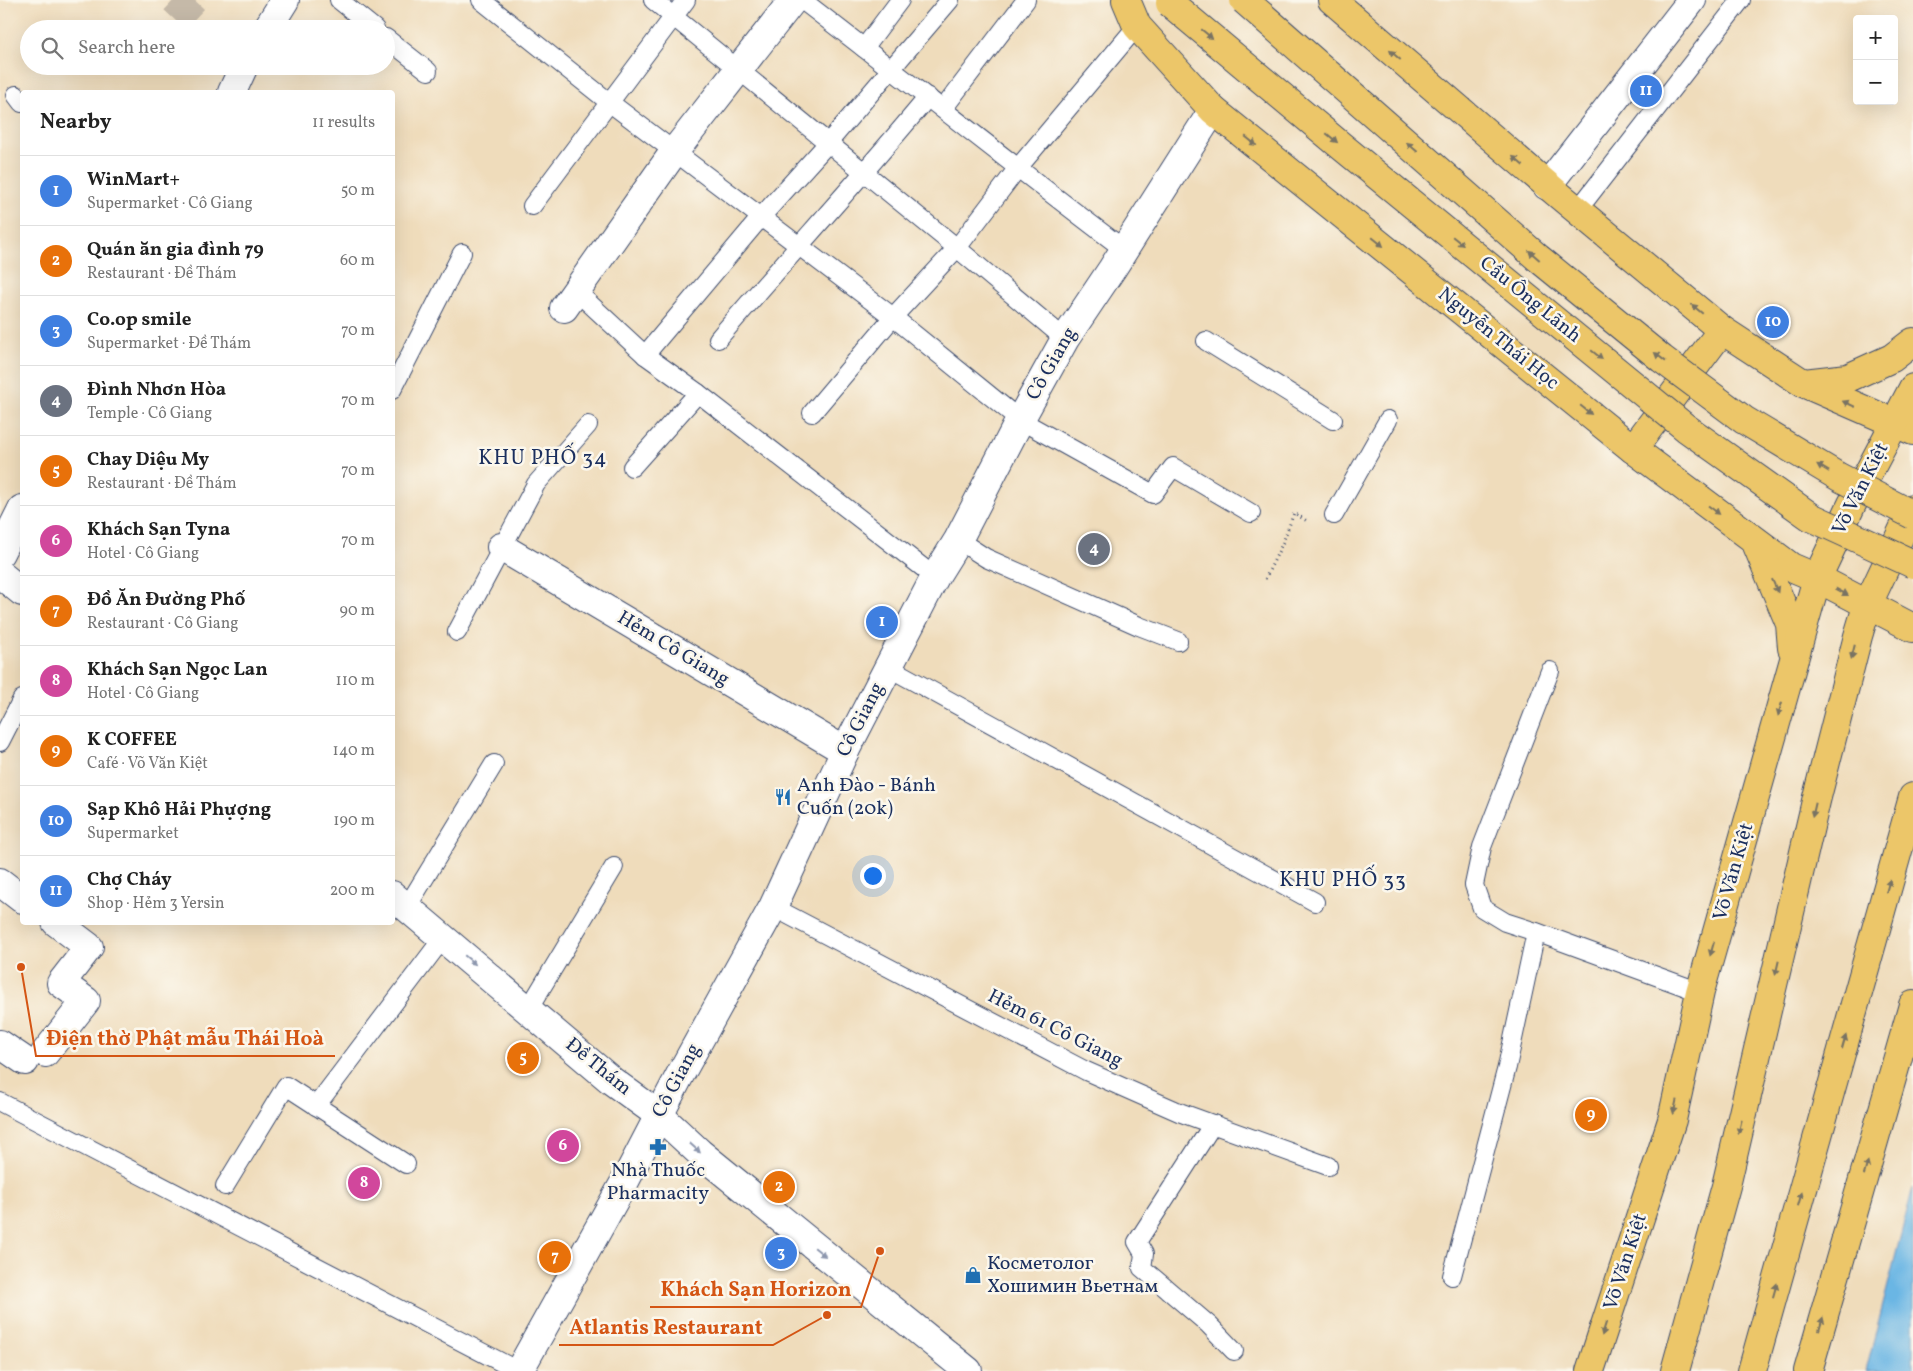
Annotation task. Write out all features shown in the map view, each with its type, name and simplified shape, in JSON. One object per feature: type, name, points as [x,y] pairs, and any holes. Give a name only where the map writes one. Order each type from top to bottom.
[{"type":"main road","name":"Nguyễn Thái Học","points":[[1126,0],[1138,26],[1213,110],[1633,448],[1791,567],[1913,628]]},
{"type":"main road","name":"Cầu Ông Lãnh","points":[[1244,0],[1538,258],[1662,359],[1744,420],[1839,477],[1913,515]]},
{"type":"main road","points":[[1332,0],[1547,186],[1722,330],[1803,383],[1904,427]]},
{"type":"main road","name":"Cầu Ông Lãnh","points":[[1168,1],[1332,139],[1686,428],[1811,517],[1913,564]]},
{"type":"main road","points":[[1633,448],[1722,330]]},
{"type":"main road","points":[[1803,383],[1848,378],[1892,358],[1913,342]]},
{"type":"main road","name":"Võ Văn Kiệt","points":[[1590,1371],[1672,1120],[1700,992],[1816,578],[1904,427],[1913,388]]},
{"type":"main road","points":[[1675,1371],[1726,1186],[1818,792],[1858,636],[1867,606],[1913,508]]},
{"type":"main road","points":[[1755,541],[1790,624],[1793,662]]},
{"type":"main road","points":[[1752,1371],[1913,797]]},
{"type":"main road","points":[[1808,1371],[1913,1005]]},
{"type":"street","points":[[273,20],[285,0]]},
{"type":"street","points":[[570,300],[674,152],[793,0]]},
{"type":"street","points":[[1547,186],[1692,0]]},
{"type":"street","points":[[233,90],[240,75]]},
{"type":"street","name":"Cô Giang","points":[[519,1371],[624,1183],[659,1115],[773,907],[845,751],[935,577],[958,540],[1020,420],[1065,340],[1125,250],[1213,110]]},
{"type":"street","points":[[0,553],[20,513]]},
{"type":"street","name":"Hẻm Cô Giang","points":[[501,547],[845,751]]},
{"type":"street","points":[[0,574],[20,590]]},
{"type":"street","points":[[0,882],[20,897]]},
{"type":"street","name":"Ðề Thám","points":[[400,901],[612,1081],[659,1115],[700,1153],[968,1371]]},
{"type":"street","points":[[0,1044],[35,1057],[86,1001],[61,983],[89,947],[60,925]]},
{"type":"lane","points":[[339,0],[364,20]]},
{"type":"lane","points":[[481,0],[609,102],[893,317],[1020,420],[1153,494],[1173,467],[1251,513]]},
{"type":"lane","points":[[653,0],[865,172],[1065,340]]},
{"type":"lane","points":[[532,206],[686,0]]},
{"type":"lane","points":[[802,0],[928,97],[1017,169],[1125,250]]},
{"type":"lane","points":[[864,48],[900,0]]},
{"type":"lane","points":[[645,355],[761,217],[892,70],[950,0]]},
{"type":"lane","points":[[943,109],[1026,0]]},
{"type":"lane","points":[[1578,210],[1741,0]]},
{"type":"lane","points":[[812,413],[893,317],[957,248],[1017,169],[1138,26]]},
{"type":"lane","points":[[395,45],[428,71]]},
{"type":"lane","points":[[718,339],[798,245],[865,172],[928,97]]},
{"type":"lane","points":[[395,384],[462,253]]},
{"type":"lane","points":[[570,300],[698,393],[935,577]]},
{"type":"lane","points":[[1206,341],[1333,420]]},
{"type":"lane","points":[[632,467],[698,393]]},
{"type":"lane","points":[[1334,515],[1388,420]]},
{"type":"lane","points":[[457,632],[536,484],[588,425]]},
{"type":"lane","points":[[958,540],[986,558],[1139,626],[1178,641]]},
{"type":"lane","points":[[888,667],[1315,902]]},
{"type":"lane","points":[[1550,671],[1482,847],[1474,885],[1482,908],[1505,922],[1700,992]]},
{"type":"lane","points":[[0,742],[20,703]]},
{"type":"lane","points":[[400,901],[494,764]]},
{"type":"lane","points":[[528,1010],[614,867]]},
{"type":"lane","name":"Hẻm 61 Cô Giang","points":[[773,907],[1086,1071],[1178,1112],[1328,1166]]},
{"type":"lane","points":[[1452,1276],[1507,1067],[1536,932]]},
{"type":"lane","points":[[316,1106],[444,938]]},
{"type":"lane","points":[[225,1186],[286,1086],[406,1164]]},
{"type":"lane","points":[[0,1102],[519,1371]]},
{"type":"lane","points":[[1213,1124],[1137,1242],[1144,1254],[1142,1268],[1209,1325],[1234,1351]]},
{"type":"path","points":[[1265,579],[1283,542],[1294,513],[1308,522]]},
{"type":"water","points":[[1913,1187],[1913,1371],[1866,1371]]},
{"type":"tunnel","points":[[174,0],[195,20]]},
{"type":"place","name":"Chợ Cháy","points":[[1646,91]]},
{"type":"place","name":"Sạp Khô Hải Phựợng","points":[[1773,322]]},
{"type":"place","name":"Đình Nhơn Hòa","points":[[1094,549]]},
{"type":"place","name":"WinMart+","points":[[882,622]]},
{"type":"place","name":"Anh Đào - Bánh Cuốn (20k)","points":[[783,797]]},
{"type":"place","name":"Điện thờ Phật mẫu Thái Hoà","points":[[21,967]]},
{"type":"place","name":"Chay Diệu My","points":[[523,1058]]},
{"type":"place","name":"K COFFEE","points":[[1591,1115]]},
{"type":"place","name":"Khách Sạn Tyna","points":[[563,1146]]},
{"type":"place","name":"Nhà Thuốc Pharmacity","points":[[658,1147]]},
{"type":"place","name":"Khách Sạn Ngọc Lan","points":[[364,1183]]},
{"type":"place","name":"Quán ăn gia đình 79","points":[[779,1187]]},
{"type":"place","name":"Khách Sạn Horizon","points":[[880,1251]]},
{"type":"place","name":"Co.op smile","points":[[781,1253]]},
{"type":"place","name":"Đồ Ăn Đường Phố","points":[[555,1257]]},
{"type":"place","name":"Косметолог Хошимин Вьетнам","points":[[973,1275]]},
{"type":"place","name":"Atlantis Restaurant","points":[[827,1315]]},
{"type":"district","name":"KHU PHỐ 34","points":[[543,458]]},
{"type":"district","name":"KHU PHỐ 33","points":[[1343,880]]}]
